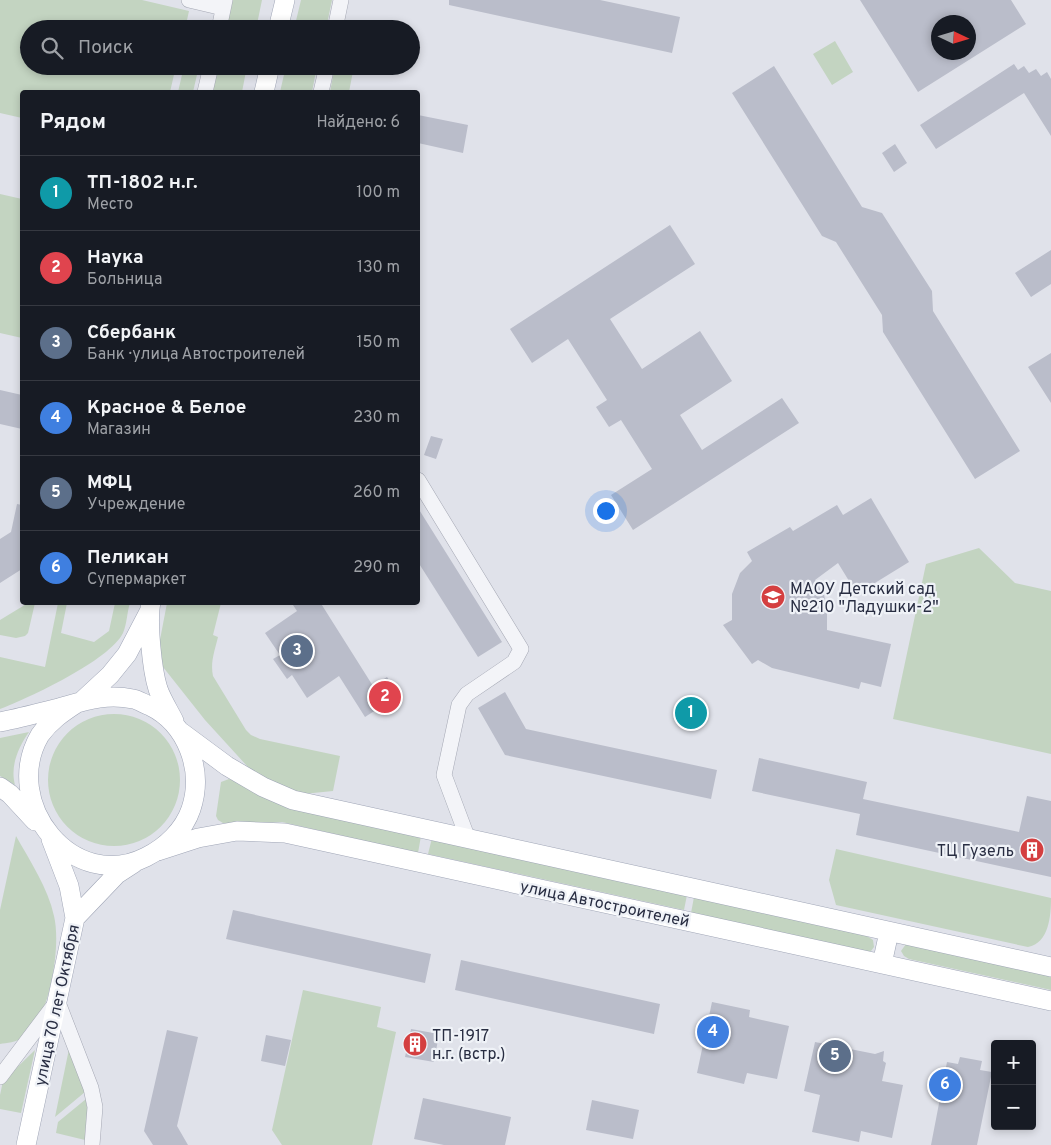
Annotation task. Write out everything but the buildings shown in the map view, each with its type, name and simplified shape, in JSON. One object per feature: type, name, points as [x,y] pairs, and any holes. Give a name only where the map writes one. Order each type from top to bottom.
[{"type":"main road","points":[[280,20],[285,0]]},
{"type":"main road","points":[[264,90],[268,75]]},
{"type":"main road","points":[[47,834],[32,808],[28,783],[30,759],[40,736],[56,717],[80,702],[110,675],[127,654],[150,607]]},
{"type":"main road","points":[[76,918],[117,874],[158,851],[178,833],[191,809],[196,783],[192,756],[158,688],[153,660],[150,607]]},
{"type":"main road","points":[[0,722],[32,716],[105,696],[134,699],[160,711],[178,728]]},
{"type":"main road","name":"улица Автостроителей","points":[[178,728],[234,770],[263,787],[293,800],[1051,967]]},
{"type":"main road","points":[[0,787],[10,794],[58,846],[76,857],[97,864],[118,865],[139,860]]},
{"type":"main road","name":"улица Автостроителей","points":[[158,851],[198,838],[237,832],[285,833],[1051,1001]]},
{"type":"main road","name":"улица 70 лет Октября","points":[[26,1145],[76,918],[69,886],[47,834]]},
{"type":"main road","points":[[882,964],[889,932]]},
{"type":"street","points":[[189,0],[224,4],[221,20]]},
{"type":"street","points":[[337,20],[341,0]]},
{"type":"street","points":[[205,90],[208,75]]},
{"type":"street","points":[[321,90],[324,75]]},
{"type":"street","points":[[420,483],[521,649],[514,662],[467,694],[459,704],[444,775],[468,839]]},
{"type":"street","points":[[0,1077],[58,1000]]},
{"type":"street","points":[[58,1000],[91,1088],[95,1107],[92,1145]]},
{"type":"green space","points":[[0,0],[142,0],[189,11],[187,20],[20,20],[20,75],[174,75],[170,90],[20,90],[20,118],[0,113]]},
{"type":"green space","points":[[231,0],[262,0],[258,20],[226,20]]},
{"type":"green space","points":[[301,0],[332,0],[328,20],[296,20]]},
{"type":"green space","points":[[835,41],[853,72],[832,85],[813,54]]},
{"type":"green space","points":[[182,75],[197,75],[193,90],[178,90]]},
{"type":"green space","points":[[214,75],[245,75],[242,90],[210,90]]},
{"type":"green space","points":[[284,75],[315,75],[312,90],[280,90]]},
{"type":"green space","points":[[333,75],[352,75],[349,90],[330,90]]},
{"type":"green space","points":[[0,194],[20,199],[20,338],[0,333]]},
{"type":"green space","points":[[979,548],[1015,583],[1051,591],[1051,754],[893,719],[926,564]]},
{"type":"green space","points":[[25,605],[35,605],[28,633],[25,636],[16,638],[0,635],[0,620]]},
{"type":"green space","points":[[58,605],[67,605],[61,633],[94,642],[109,631],[115,605],[130,605],[123,633],[115,644],[102,655],[68,677],[0,709],[0,657],[45,667]]},
{"type":"green space","points":[[167,605],[220,605],[213,635],[218,637],[212,661],[213,676],[251,735],[260,739],[340,756],[333,791],[303,794],[260,776],[247,766],[205,720],[163,667],[159,645]]},
{"type":"green space","points":[[114,714],[139,719],[150,725],[160,734],[169,744],[175,755],[180,780],[175,805],[169,816],[160,826],[150,835],[139,841],[114,846],[89,841],[78,835],[68,826],[59,816],[53,805],[48,780],[53,755],[59,744],[68,734],[78,725],[89,719]]},
{"type":"green space","points":[[29,732],[21,744],[14,764],[15,785],[0,776],[0,738]]},
{"type":"green space","points":[[229,779],[421,836],[418,853],[282,822],[223,823],[216,816],[221,782]]},
{"type":"green space","points":[[16,836],[48,895],[56,926],[56,950],[50,989],[39,1017],[22,1038],[0,1044],[0,910]]},
{"type":"green space","points":[[432,838],[687,895],[684,910],[428,854]]},
{"type":"green space","points":[[836,849],[1051,898],[1049,920],[1045,934],[1035,944],[1028,947],[836,905],[829,880]]},
{"type":"green space","points":[[694,897],[867,936],[873,940],[874,947],[868,952],[691,913]]},
{"type":"green space","points":[[906,944],[1051,974],[1051,990],[909,959],[901,951]]},
{"type":"green space","points":[[303,990],[381,1007],[377,1027],[396,1032],[372,1145],[282,1145],[272,1130]]},
{"type":"green space","points":[[69,1049],[85,1092],[55,1117]]},
{"type":"green space","points":[[35,1050],[21,1113],[0,1109],[3,1081]]},
{"type":"green space","points":[[86,1099],[88,1117],[85,1140],[56,1133],[58,1122]]},
{"type":"place","name":"МАОУ Детский сад №210 \"Ладушки-2\"","points":[[773,597]]},
{"type":"place","name":"Сбербанк","points":[[297,651]]},
{"type":"place","name":"Наука","points":[[385,697]]},
{"type":"place","name":"ТП-1802 н.г.","points":[[691,713]]},
{"type":"place","name":"ТЦ Гузель","points":[[1032,850]]},
{"type":"place","name":"Красное & Белое","points":[[713,1032]]},
{"type":"place","name":"ТП-1917 н.г. (встр.)","points":[[415,1044]]},
{"type":"place","name":"МФЦ","points":[[835,1056]]},
{"type":"place","name":"Пеликан","points":[[945,1085]]}]
